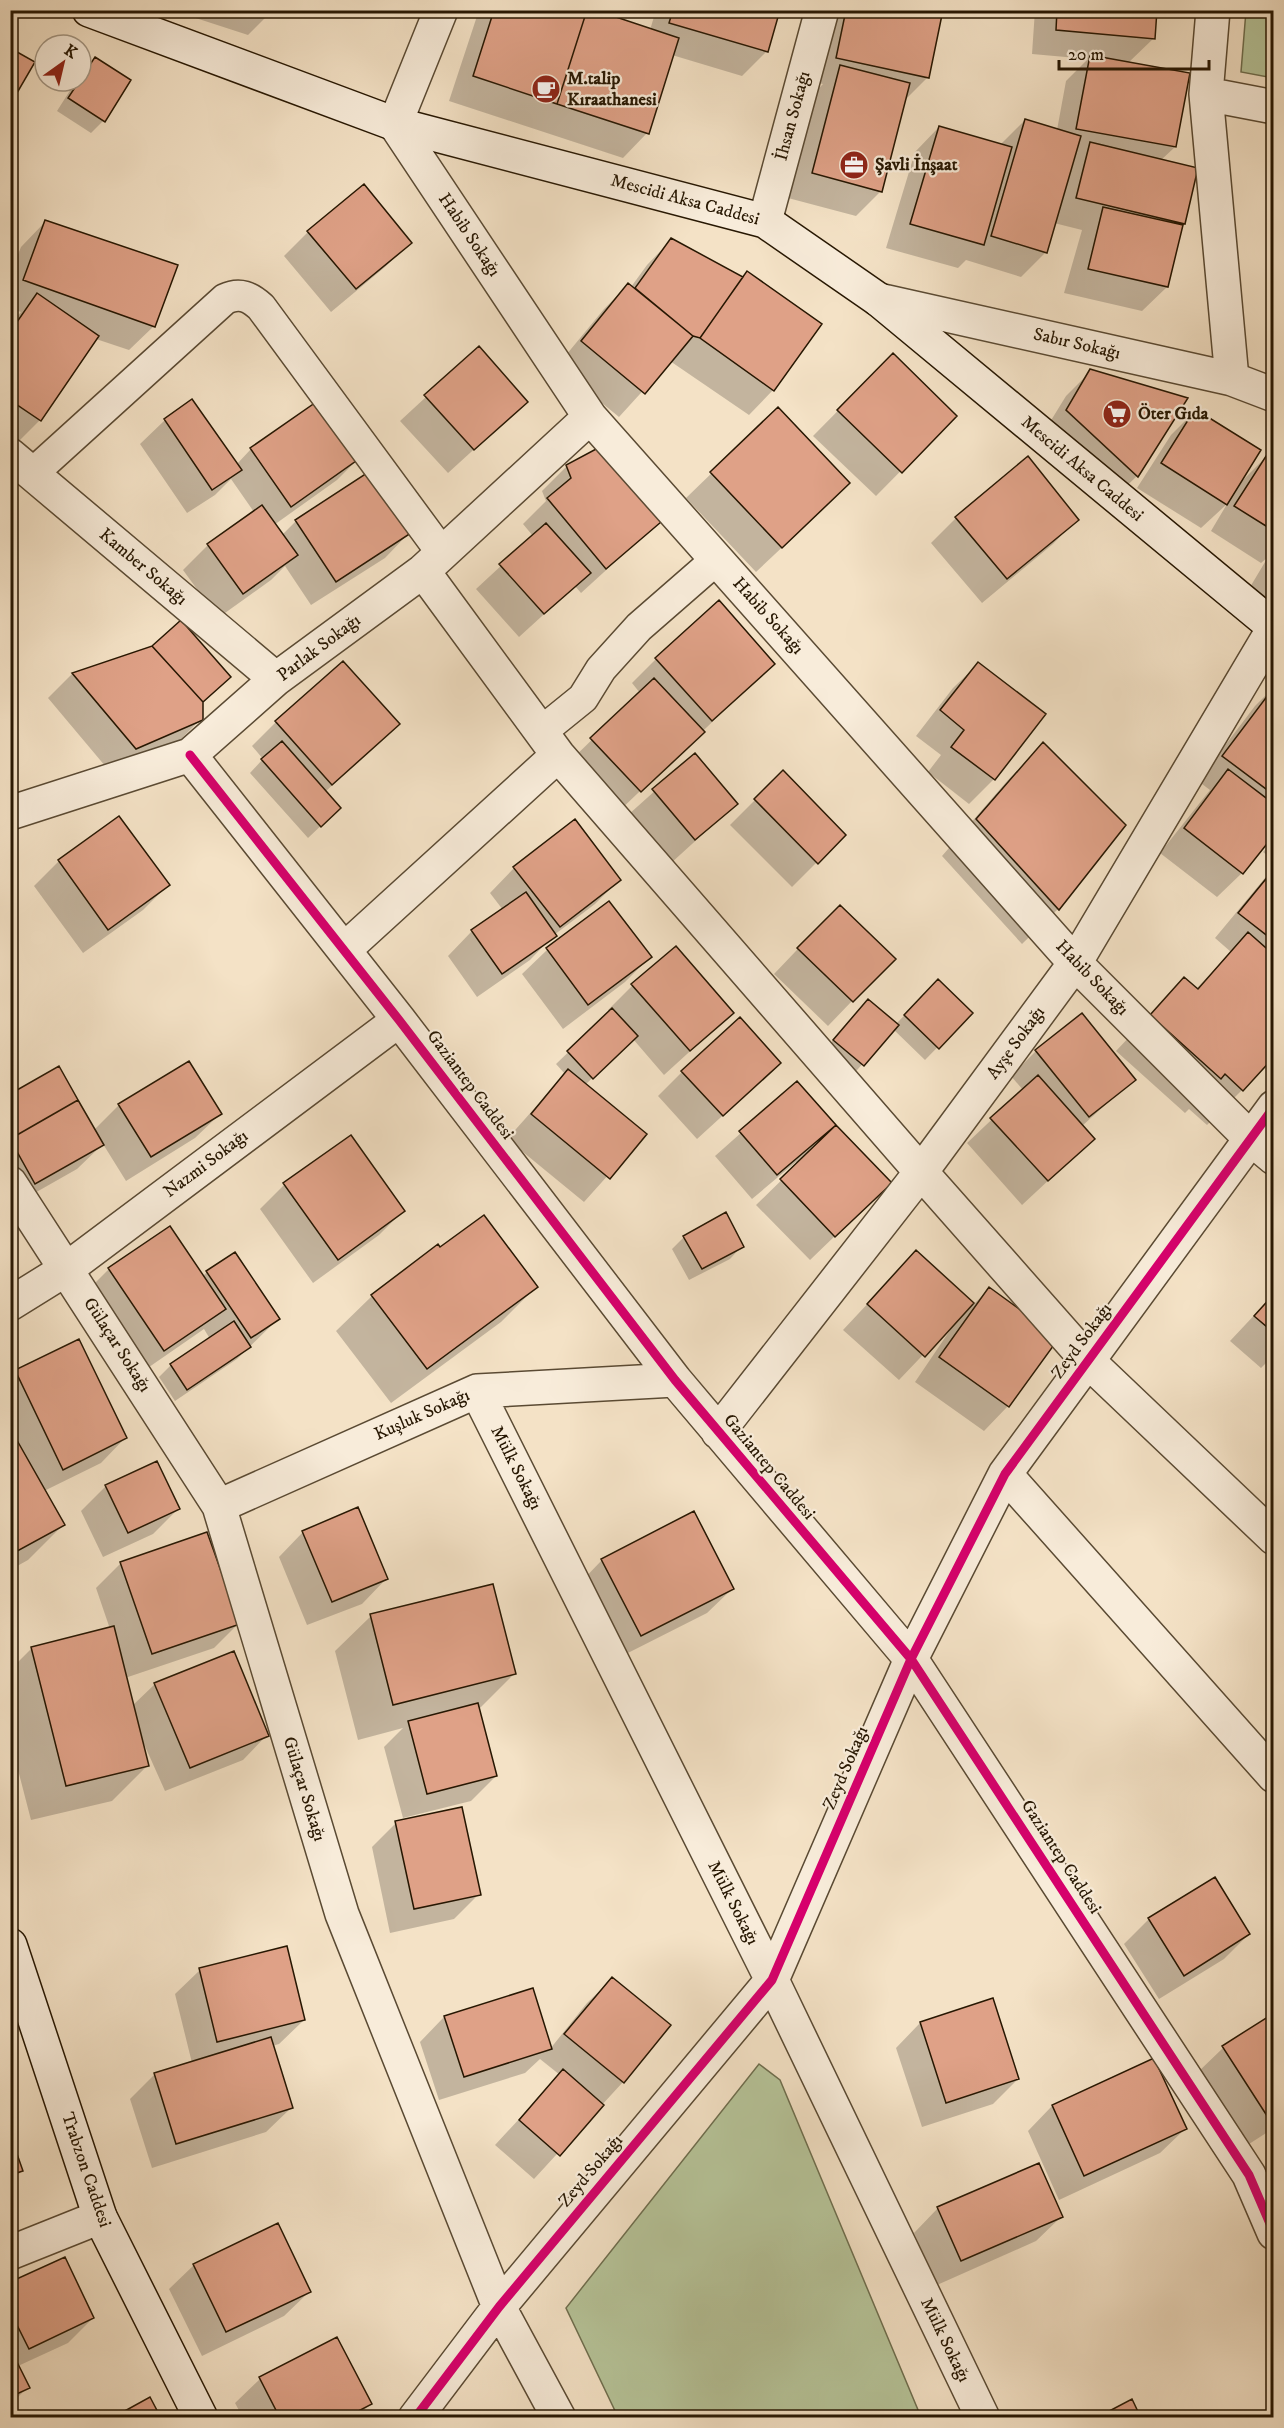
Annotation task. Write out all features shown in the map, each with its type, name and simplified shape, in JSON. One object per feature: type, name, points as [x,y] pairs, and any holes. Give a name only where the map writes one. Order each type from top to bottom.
[{"type":"street","name":"Mescidi Aksa Caddesi","points":[[89,10],[394,124],[765,221],[879,300],[1274,628]]},
{"type":"street","points":[[394,124],[441,10]]},
{"type":"street","name":"İhsan Sokağı","points":[[765,221],[822,10]]},
{"type":"street","points":[[1213,10],[1206,94],[1232,379]]},
{"type":"street","points":[[1206,94],[1274,107]]},
{"type":"street","name":"Habib Sokağı","points":[[394,124],[591,417],[1075,963],[1262,1148]]},
{"type":"street","name":"Sabır Sokağı","points":[[879,300],[1232,379],[1274,395]]},
{"type":"street","name":"Parlak Sokağı","points":[[10,813],[190,755],[276,679],[433,562],[591,417]]},
{"type":"street","name":"Kamber Sokağı","points":[[21,464],[276,679]]},
{"type":"street","points":[[433,562],[550,743],[921,1172],[1088,1361],[1274,1538]]},
{"type":"street","name":"Ayşe Sokağı","points":[[718,1432],[921,1172],[1075,963],[1274,628]]},
{"type":"street","points":[[344,950],[550,743]]},
{"type":"street","name":"Gaziantep Caddesi","points":[[190,755],[399,1020],[675,1380],[911,1659],[1261,2170],[1274,2233]]},
{"type":"street","name":"Nazmi Sokağı","points":[[10,1304],[68,1268],[399,1020]]},
{"type":"street","name":"Zeyd Sokağı","points":[[415,2418],[499,2307],[772,1980],[911,1659],[1005,1474],[1088,1361],[1262,1148],[1274,1107]]},
{"type":"street","name":"Gülaçar Sokağı","points":[[10,1183],[68,1268],[219,1506],[342,1914],[499,2307],[559,2418]]},
{"type":"street","name":"Kuşluk Sokağı","points":[[219,1506],[477,1391],[675,1380]]},
{"type":"street","name":"Mülk Sokağı","points":[[477,1391],[772,1980],[983,2418]]},
{"type":"street","points":[[1005,1474],[1274,1776]]},
{"type":"street","name":"Trabzon Caddesi","points":[[10,1945],[100,2217],[201,2418]]},
{"type":"street","points":[[10,2253],[100,2217]]},
{"type":"lane","points":[[21,464],[225,300],[239,295],[252,298],[261,307],[433,562]]},
{"type":"lane","points":[[550,743],[602,669],[639,627],[717,559]]},
{"type":"green space","points":[[1246,11],[1273,11],[1273,78],[1241,72]]},
{"type":"green space","points":[[759,2064],[780,2080],[921,2417],[618,2417],[566,2308]]},
{"type":"building","points":[[494,10],[587,10],[557,104],[473,76]]},
{"type":"building","points":[[587,10],[595,10],[679,38],[649,134],[557,104]]},
{"type":"building","points":[[673,10],[780,10],[768,52],[669,23]]},
{"type":"building","points":[[846,10],[943,10],[929,78],[836,58]]},
{"type":"building","points":[[1057,10],[1157,10],[1155,39],[1056,30]]},
{"type":"building","points":[[10,48],[33,61],[33,65],[10,105]]},
{"type":"building","points":[[1090,55],[1190,73],[1176,147],[1076,129]]},
{"type":"building","points":[[95,57],[131,80],[105,122],[68,98],[71,93],[93,93],[93,60]]},
{"type":"building","points":[[840,65],[910,83],[882,192],[812,173]]},
{"type":"building","points":[[1025,119],[1081,136],[1047,253],[991,236]]},
{"type":"building","points":[[939,126],[1012,147],[984,245],[910,224]]},
{"type":"building","points":[[1090,142],[1198,168],[1185,224],[1076,198]]},
{"type":"building","points":[[364,184],[412,243],[356,289],[307,231]]},
{"type":"building","points":[[1103,207],[1183,225],[1168,287],[1088,269]]},
{"type":"building","points":[[45,220],[178,265],[155,327],[23,280]]},
{"type":"building","points":[[671,238],[743,277],[700,338],[693,336],[635,288]]},
{"type":"building","points":[[747,271],[822,324],[774,391],[700,338]]},
{"type":"building","points":[[628,283],[693,336],[645,394],[581,341]]},
{"type":"building","points":[[37,293],[99,336],[41,421],[10,400],[10,332]]},
{"type":"building","points":[[479,346],[528,402],[474,450],[424,395]]},
{"type":"building","points":[[893,353],[957,416],[902,473],[837,410]]},
{"type":"building","points":[[1090,369],[1188,398],[1138,477],[1066,410]]},
{"type":"building","points":[[322,398],[363,456],[291,507],[250,448]]},
{"type":"building","points":[[192,399],[242,470],[212,490],[164,419]]},
{"type":"building","points":[[778,407],[850,483],[782,548],[710,472]]},
{"type":"building","points":[[1195,409],[1261,450],[1227,505],[1161,463]]},
{"type":"building","points":[[598,448],[661,522],[606,569],[547,498],[571,478],[566,465]]},
{"type":"building","points":[[1268,453],[1274,457],[1274,531],[1234,506]]},
{"type":"building","points":[[1028,456],[1079,520],[1007,579],[955,517]]},
{"type":"building","points":[[370,471],[411,533],[336,582],[295,520]]},
{"type":"building","points":[[262,505],[298,555],[243,594],[207,544]]},
{"type":"building","points":[[546,523],[591,573],[544,614],[499,564]]},
{"type":"building","points":[[719,600],[775,664],[712,721],[655,658]]},
{"type":"building","points":[[181,620],[231,677],[203,702],[152,646]]},
{"type":"building","points":[[152,646],[203,702],[203,720],[136,749],[72,673]]},
{"type":"building","points":[[343,661],[400,724],[332,785],[275,721]]},
{"type":"building","points":[[978,662],[1046,714],[995,780],[951,747],[964,730],[940,710]]},
{"type":"building","points":[[654,678],[705,732],[641,792],[590,738]]},
{"type":"building","points":[[1274,687],[1274,795],[1222,756]]},
{"type":"building","points":[[282,741],[341,808],[321,827],[261,759]]},
{"type":"building","points":[[1043,742],[1126,825],[1059,910],[976,819]]},
{"type":"building","points":[[695,753],[738,804],[695,840],[652,789]]},
{"type":"building","points":[[1228,769],[1274,804],[1274,835],[1243,874],[1184,828]]},
{"type":"building","points":[[783,770],[846,835],[818,864],[754,799]]},
{"type":"building","points":[[119,816],[170,885],[108,930],[58,860]]},
{"type":"building","points":[[575,819],[621,880],[560,927],[513,867]]},
{"type":"building","points":[[1274,869],[1274,941],[1238,913]]},
{"type":"building","points":[[526,892],[557,936],[502,974],[471,930]]},
{"type":"building","points":[[609,901],[652,957],[588,1005],[546,948]]},
{"type":"building","points":[[840,905],[896,959],[853,1002],[797,948]]},
{"type":"building","points":[[1248,932],[1274,955],[1274,1043],[1269,1048],[1274,1051],[1274,1057],[1243,1091],[1225,1074],[1221,1079],[1150,1015],[1184,977],[1198,989]]},
{"type":"building","points":[[676,946],[734,1013],[690,1051],[631,984]]},
{"type":"building","points":[[938,979],[973,1013],[939,1049],[904,1015]]},
{"type":"building","points":[[868,999],[899,1025],[864,1066],[833,1040]]},
{"type":"building","points":[[612,1008],[638,1036],[593,1079],[567,1051]]},
{"type":"building","points":[[1082,1013],[1136,1080],[1089,1117],[1035,1050]]},
{"type":"building","points":[[740,1017],[781,1063],[723,1116],[681,1071]]},
{"type":"building","points":[[189,1061],[222,1114],[151,1157],[118,1104]]},
{"type":"building","points":[[59,1066],[78,1100],[10,1139],[10,1094]]},
{"type":"building","points":[[568,1069],[647,1134],[610,1179],[531,1114]]},
{"type":"building","points":[[1038,1075],[1095,1139],[1048,1181],[990,1118]]},
{"type":"building","points":[[797,1081],[836,1125],[777,1175],[739,1131]]},
{"type":"building","points":[[78,1100],[104,1145],[35,1184],[10,1139]]},
{"type":"building","points":[[836,1125],[892,1183],[835,1237],[780,1179]]},
{"type":"building","points":[[351,1135],[405,1211],[338,1260],[283,1183]]},
{"type":"building","points":[[726,1212],[744,1247],[702,1269],[683,1236]]},
{"type":"building","points":[[484,1215],[538,1287],[427,1369],[371,1295],[438,1244],[440,1247]]},
{"type":"building","points":[[170,1226],[226,1309],[164,1351],[108,1268]]},
{"type":"building","points":[[916,1250],[974,1303],[925,1357],[867,1304]]},
{"type":"building","points":[[235,1252],[280,1319],[251,1338],[206,1271]]},
{"type":"building","points":[[989,1287],[1059,1338],[1009,1407],[939,1357]]},
{"type":"building","points":[[1274,1294],[1274,1333],[1254,1316]]},
{"type":"building","points":[[234,1321],[251,1347],[187,1390],[170,1364]]},
{"type":"building","points":[[79,1339],[127,1438],[63,1470],[15,1370]]},
{"type":"building","points":[[10,1428],[65,1525],[10,1555]]},
{"type":"building","points":[[157,1461],[180,1509],[128,1533],[105,1485]]},
{"type":"building","points":[[358,1507],[388,1579],[332,1602],[302,1531]]},
{"type":"building","points":[[694,1511],[734,1589],[641,1636],[601,1559]]},
{"type":"building","points":[[207,1532],[240,1624],[152,1654],[120,1562]]},
{"type":"building","points":[[493,1584],[516,1674],[393,1705],[370,1614]]},
{"type":"building","points":[[114,1626],[149,1766],[66,1786],[31,1647]]},
{"type":"building","points":[[234,1651],[269,1736],[190,1768],[154,1683]]},
{"type":"building","points":[[478,1703],[497,1776],[427,1794],[408,1721]]},
{"type":"building","points":[[462,1807],[481,1895],[414,1909],[395,1821]]},
{"type":"building","points":[[1215,1877],[1250,1934],[1184,1976],[1148,1918]]},
{"type":"building","points":[[287,1946],[305,2020],[217,2042],[199,1968]]},
{"type":"building","points":[[612,1977],[671,2025],[624,2083],[564,2034]]},
{"type":"building","points":[[533,1988],[552,2049],[464,2077],[444,2016]]},
{"type":"building","points":[[993,1998],[1019,2079],[946,2103],[920,2022]]},
{"type":"building","points":[[1274,2013],[1274,2121],[1271,2122],[1222,2046]]},
{"type":"building","points":[[271,2037],[293,2108],[176,2144],[154,2073]]},
{"type":"building","points":[[1154,2058],[1187,2129],[1084,2176],[1052,2105]]},
{"type":"building","points":[[563,2069],[604,2105],[560,2156],[519,2120]]},
{"type":"building","points":[[10,2134],[23,2171],[10,2175]]},
{"type":"building","points":[[1039,2163],[1063,2217],[961,2261],[937,2207]]},
{"type":"building","points":[[278,2223],[311,2292],[226,2332],[193,2264]]},
{"type":"building","points":[[65,2257],[94,2318],[29,2349],[10,2311],[10,2282]]},
{"type":"building","points":[[337,2337],[372,2404],[345,2418],[280,2418],[259,2377]]},
{"type":"building","points":[[10,2348],[30,2388],[10,2397]]},
{"type":"building","points":[[150,2397],[161,2418],[112,2418]]},
{"type":"building","points":[[1132,2399],[1141,2418],[1096,2418]]},
{"type":"cycle path","points":[[190,755],[399,1020],[675,1380],[911,1659],[1249,2175],[1274,2233]]},
{"type":"cycle path","points":[[415,2418],[499,2307],[772,1980],[911,1659],[1005,1474],[1274,1107]]},
{"type":"place","name":"M.talip Kıraathanesi","points":[[546,89]]},
{"type":"place","name":"Şavli İnşaat","points":[[854,165]]},
{"type":"place","name":"Öter Gıda","points":[[1117,414]]}]
